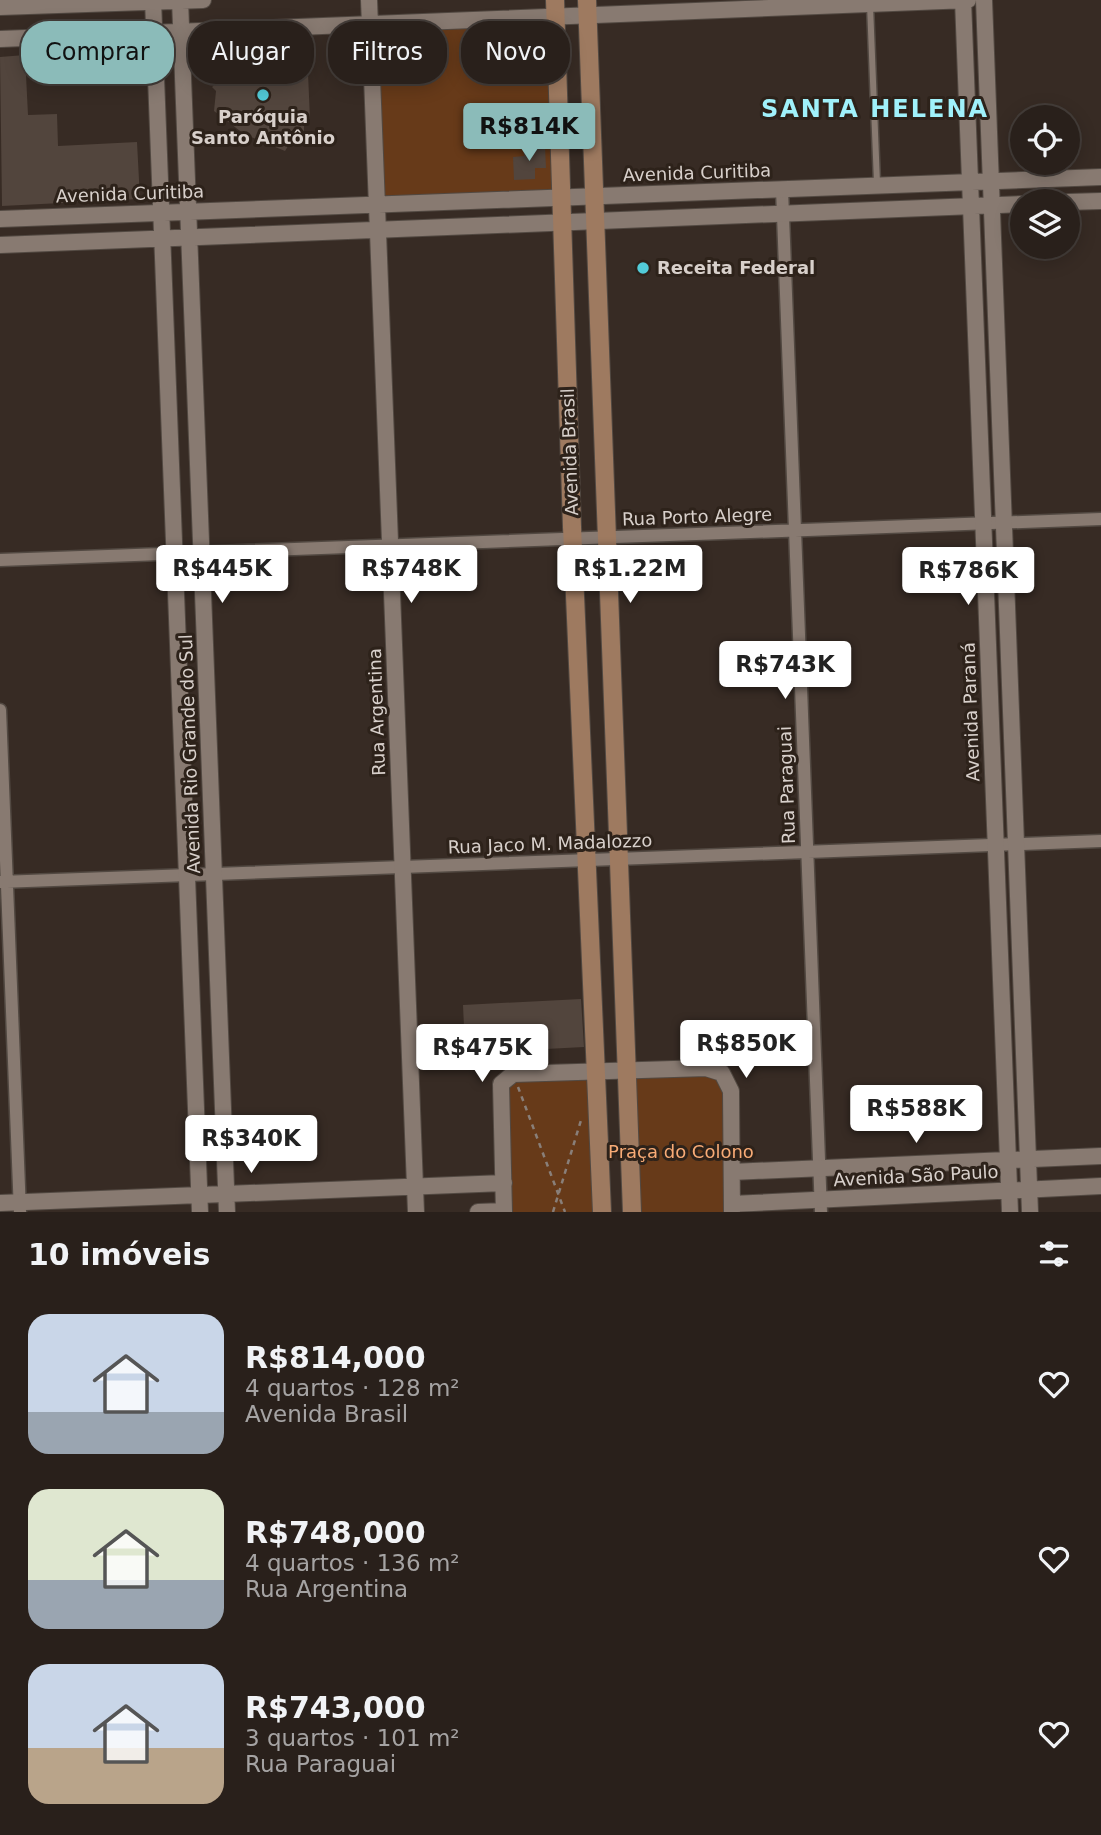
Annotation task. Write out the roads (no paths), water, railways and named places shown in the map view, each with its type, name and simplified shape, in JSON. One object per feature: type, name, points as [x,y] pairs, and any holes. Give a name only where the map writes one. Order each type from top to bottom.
[{"type":"main road","name":"Avenida Brasil","points":[[555,8],[572,539],[602,1212]]},
{"type":"main road","name":"Avenida Brasil","points":[[587,8],[632,1212]]},
{"type":"street","name":"Avenida Rio Grande do Sul","points":[[180,0],[227,1212]]},
{"type":"street","points":[[0,7],[204,0]]},
{"type":"street","name":"Rua Argentina","points":[[369,0],[370,21]]},
{"type":"street","name":"Avenida Paraná","points":[[963,0],[1010,1212]]},
{"type":"street","points":[[405,21],[555,8],[968,0]]},
{"type":"street","points":[[984,0],[1030,1212]]},
{"type":"street","name":"Avenida Rio Grande do Sul","points":[[153,1],[154,21]]},
{"type":"street","points":[[174,32],[328,26]]},
{"type":"street","points":[[0,39],[21,38]]},
{"type":"street","points":[[966,83],[987,82]]},
{"type":"street","name":"Avenida Rio Grande do Sul","points":[[156,84],[200,1212]]},
{"type":"street","name":"Rua Argentina","points":[[372,84],[416,1212]]},
{"type":"street","name":"Avenida Curitiba","points":[[0,219],[1101,177]]},
{"type":"street","name":"Rua Paraguai","points":[[782,189],[820,1206]]},
{"type":"street","points":[[1080,202],[1101,201]]},
{"type":"street","points":[[0,245],[1010,204]]},
{"type":"street","points":[[975,323],[997,322]]},
{"type":"street","name":"Rua Porto Alegre","points":[[0,560],[1101,519]]},
{"type":"street","points":[[0,710],[3,882],[20,1207]]},
{"type":"street","name":"Rua Jaco M. Madalozzo","points":[[3,882],[1101,841]]},
{"type":"street","points":[[478,1212],[504,1212],[500,1084],[513,1074],[628,1070],[706,1069],[722,1073],[731,1091],[732,1208]]},
{"type":"street","name":"Avenida São Paulo","points":[[732,1172],[1101,1156]]},
{"type":"street","points":[[0,1203],[20,1207],[199,1195],[503,1183]]},
{"type":"street","name":"Avenida São Paulo","points":[[732,1208],[820,1206],[1101,1186]]},
{"type":"lane","points":[[869,2],[877,185]]},
{"type":"place","name":"Paróquia Santo Antônio","points":[[263,95]]},
{"type":"place","name":"Receita Federal","points":[[643,268]]},
{"type":"district","name":"SANTA HELENA","points":[[875,109]]},
{"type":"park label","name":"Praça do Colono","points":[[681,1152]]}]
